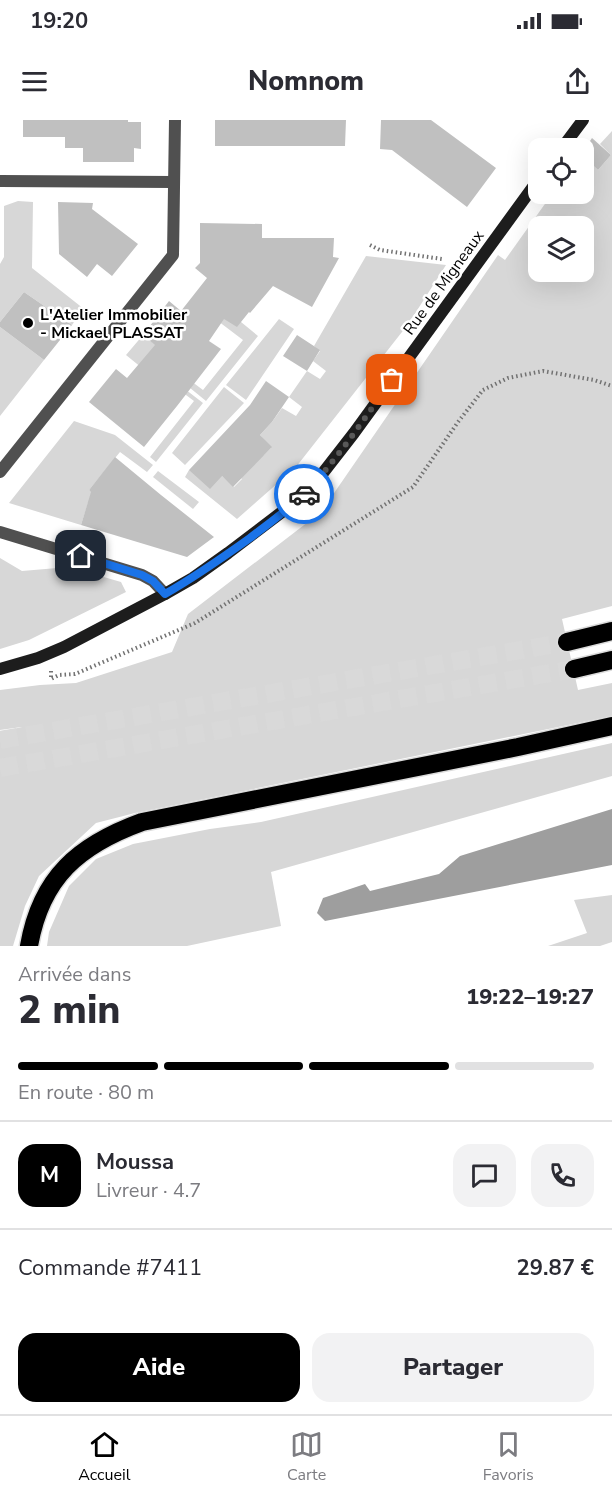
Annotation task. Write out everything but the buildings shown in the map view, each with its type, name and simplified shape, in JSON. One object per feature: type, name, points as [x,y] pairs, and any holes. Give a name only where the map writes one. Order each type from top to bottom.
[{"type":"highway","points":[[567,642],[612,631]]},
{"type":"highway","points":[[574,669],[612,660]]},
{"type":"highway","points":[[29,946],[34,923],[42,903],[51,885],[63,869],[76,856],[92,846],[142,822],[507,750],[612,726]]},
{"type":"street","points":[[0,472],[173,255],[175,120]]},
{"type":"street","points":[[570,138],[583,120]]},
{"type":"street","points":[[0,181],[173,182]]},
{"type":"street","name":"Rue de Migneaux","points":[[0,669],[46,655],[97,631],[165,594],[193,578],[299,499],[354,434],[528,194]]},
{"type":"street","points":[[0,532],[142,575],[153,581],[165,594]]},
{"type":"path","points":[[370,245],[380,250],[442,259]]},
{"type":"path","points":[[46,655],[51,669],[51,679],[59,675],[75,674],[195,623],[413,487],[458,422],[483,390],[491,386],[508,378],[543,371],[594,380],[612,386]]},
{"type":"shaded area","points":[[612,131],[612,606],[562,619],[578,690],[612,683],[612,716],[135,813],[96,823],[39,876],[25,906],[13,946],[0,946],[0,732],[22,727],[0,730],[0,690],[76,683],[172,652],[188,614],[321,512],[498,255],[505,260],[528,228],[528,282],[594,282],[594,216],[536,216],[545,204],[594,204],[594,166],[598,170],[611,155],[600,144]]},
{"type":"shaded area","points":[[18,201],[33,202],[32,268],[84,309],[72,325],[24,292],[0,322],[0,264],[4,257],[4,206]]},
{"type":"shaded area","points":[[366,256],[446,265],[409,323],[296,467],[237,519],[185,477],[189,470],[222,476],[234,487],[242,479],[230,467],[264,455],[271,448],[260,435],[282,408],[296,416],[302,407],[289,397],[307,371],[320,379],[326,371],[313,361],[320,351],[314,346]]},
{"type":"shaded area","points":[[219,304],[258,336],[206,401],[184,383],[181,386],[203,403],[156,462],[150,457],[194,401],[178,389],[174,394],[126,355],[143,335],[191,373],[187,378],[203,390],[243,340],[210,315]]},
{"type":"shaded area","points":[[279,319],[294,329],[246,400],[226,385]]},
{"type":"shaded area","points":[[0,327],[44,360],[0,416]]},
{"type":"shaded area","points":[[224,387],[244,403],[185,465],[172,453]]},
{"type":"shaded area","points":[[74,421],[115,435],[153,465],[147,472],[120,452],[89,490],[102,500],[88,503],[81,525],[9,503]]},
{"type":"shaded area","points":[[158,471],[199,502],[193,509],[153,477]]},
{"type":"shaded area","points":[[0,558],[22,571],[69,567],[121,582],[126,592],[29,640],[0,649]]},
{"type":"shaded area","points":[[612,743],[612,776],[271,872],[281,926],[187,946],[47,946],[49,932],[69,886],[96,859],[133,844],[261,822]]},
{"type":"shaded area","points":[[612,809],[612,865],[325,921],[317,913],[323,898],[365,884],[370,891],[439,874],[460,856]]},
{"type":"shaded area","points":[[612,895],[612,942],[600,946],[548,946],[587,933],[574,900]]},
{"type":"tunnel","points":[[0,740],[567,642]]},
{"type":"tunnel","points":[[0,768],[574,669]]},
{"type":"way so far","points":[[304,494],[331,464],[392,380]]},
{"type":"place","name":"L'Atelier Immobilier - Mickael PLASSAT","points":[[28,323]]},
{"type":"route","points":[[81,556],[142,575],[153,581],[165,594],[193,578],[228,553],[304,494]]}]
